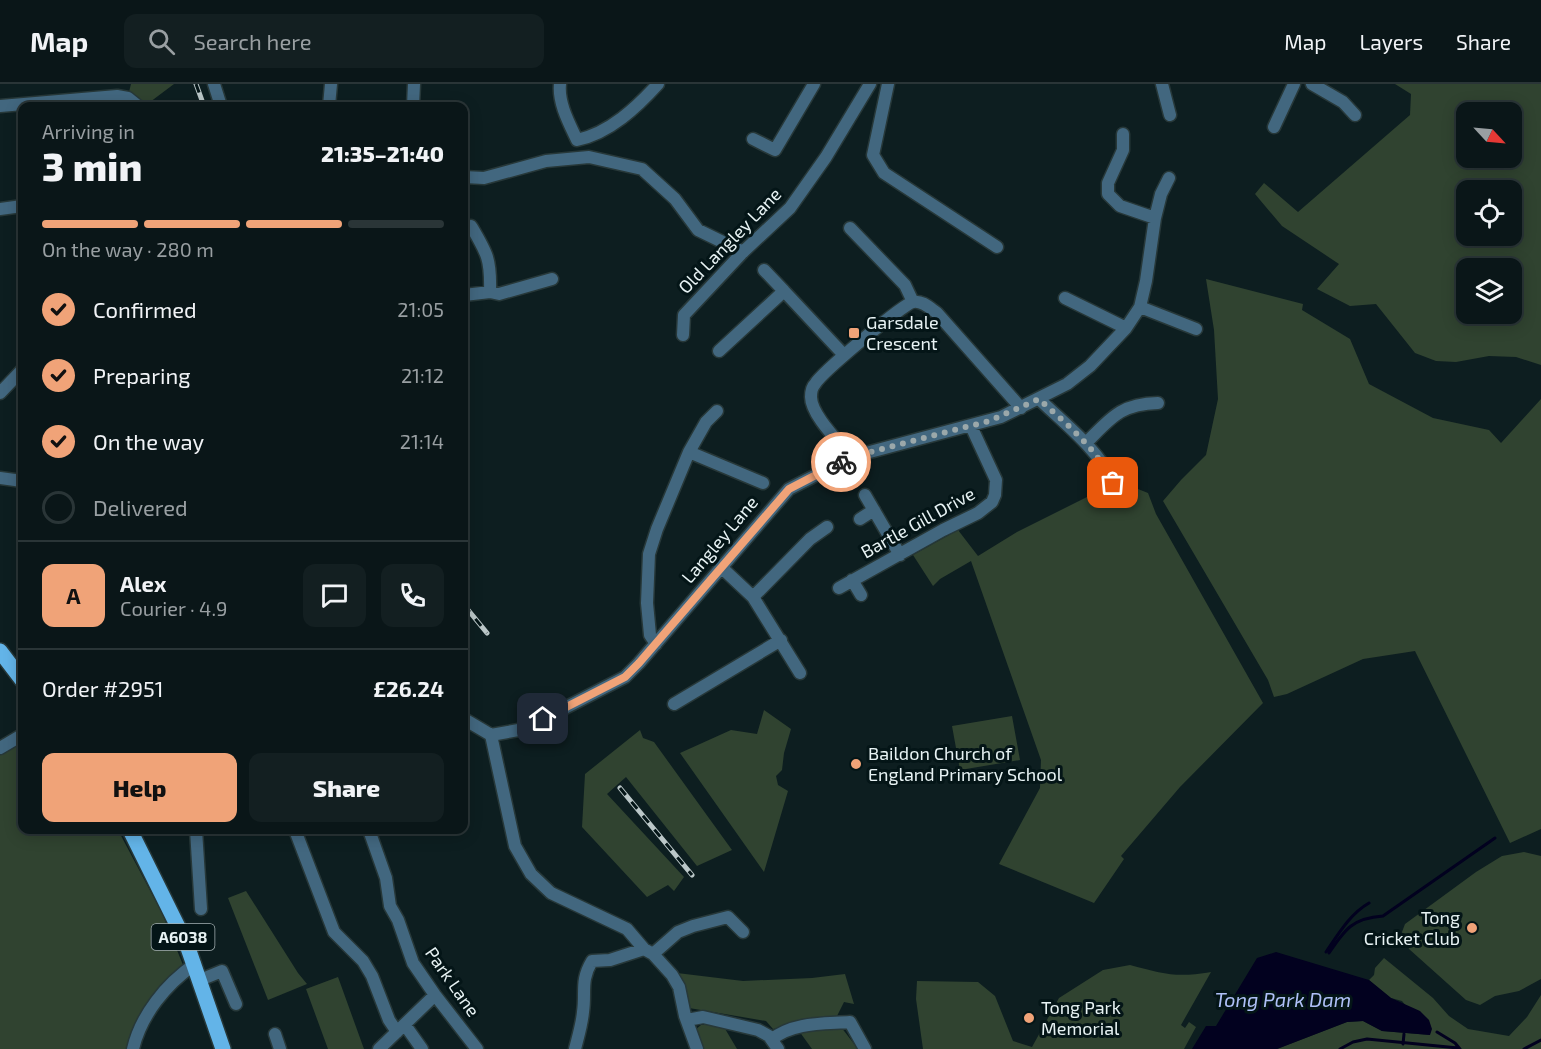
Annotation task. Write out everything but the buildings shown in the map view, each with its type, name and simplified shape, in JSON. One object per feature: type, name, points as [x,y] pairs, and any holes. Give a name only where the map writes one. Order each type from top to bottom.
[{"type":"main road","points":[[0,651],[18,675]]},
{"type":"main road","name":"A6038","points":[[132,834],[174,916],[195,964],[223,1049]]},
{"type":"street","points":[[214,84],[221,102]]},
{"type":"street","points":[[330,102],[332,84]]},
{"type":"street","points":[[413,102],[414,84]]},
{"type":"street","points":[[560,84],[559,90],[565,113],[577,140],[589,138],[634,110],[658,84]]},
{"type":"street","points":[[753,139],[775,150],[814,84]]},
{"type":"street","name":"Old Langley Lane","points":[[683,335],[684,315],[743,252],[790,208],[826,157],[870,84]]},
{"type":"street","points":[[888,84],[873,154],[884,173],[997,247]]},
{"type":"street","points":[[1162,84],[1170,116]]},
{"type":"street","points":[[1274,127],[1294,84]]},
{"type":"street","points":[[1312,84],[1343,102],[1355,115]]},
{"type":"street","points":[[47,102],[117,96],[128,98],[133,102]]},
{"type":"street","points":[[0,106],[18,104]]},
{"type":"street","points":[[1121,142],[1121,157],[1102,188],[1120,206],[1155,218]]},
{"type":"street","points":[[468,177],[483,178],[546,161],[589,157],[642,169],[675,199],[698,230],[743,252]]},
{"type":"street","name":"Langley Lane","points":[[490,735],[524,729],[625,677],[789,489],[851,457],[989,421],[1039,399],[1080,375],[1126,328],[1140,307],[1155,218],[1161,195],[1169,178]]},
{"type":"street","points":[[0,209],[18,207]]},
{"type":"street","points":[[471,226],[487,252],[490,291]]},
{"type":"street","points":[[850,228],[905,285],[913,302]]},
{"type":"street","points":[[764,270],[844,356]]},
{"type":"street","points":[[468,294],[490,291],[499,294],[552,279]]},
{"type":"street","points":[[719,351],[784,291]]},
{"type":"street","points":[[1065,298],[1126,328]]},
{"type":"street","points":[[851,457],[813,409],[811,396],[813,386],[844,356],[902,308],[913,302],[924,303],[937,313],[1021,408]]},
{"type":"street","points":[[1140,307],[1196,329]]},
{"type":"street","points":[[0,393],[18,374]]},
{"type":"street","points":[[1039,399],[1086,443],[1110,475],[1113,483]]},
{"type":"street","points":[[1086,443],[1114,415],[1139,404],[1158,403]]},
{"type":"street","points":[[656,644],[650,635],[647,603],[649,554],[689,452],[706,422],[717,411]]},
{"type":"street","name":"Bartle Gill Drive","points":[[839,588],[978,513],[992,502],[996,495],[996,480],[971,426]]},
{"type":"street","points":[[689,452],[763,483]]},
{"type":"street","points":[[0,478],[18,480]]},
{"type":"street","points":[[865,495],[900,555]]},
{"type":"street","points":[[860,519],[874,510]]},
{"type":"street","points":[[753,597],[810,539],[827,527]]},
{"type":"street","points":[[721,567],[753,597],[800,673]]},
{"type":"street","name":"Bartle Gill Drive","points":[[852,580],[861,595]]},
{"type":"street","points":[[674,704],[781,640]]},
{"type":"street","points":[[468,721],[490,735],[515,846],[531,874],[551,893],[627,929],[672,975],[680,987],[687,1020],[697,1049]]},
{"type":"street","points":[[0,748],[18,737]]},
{"type":"street","points":[[196,834],[201,909]]},
{"type":"street","points":[[297,834],[334,932],[363,961],[372,976],[389,1020],[401,1028],[422,1049]]},
{"type":"street","name":"Park Lane","points":[[370,834],[386,878],[390,906],[398,920],[413,963],[477,1049]]},
{"type":"street","points":[[575,1049],[584,1010],[585,972],[592,961],[610,960],[649,952],[678,932],[728,917],[743,932]]},
{"type":"street","points":[[133,1049],[139,1028],[149,1012],[176,979],[195,964]]},
{"type":"street","points":[[200,980],[222,971],[236,1004]]},
{"type":"street","points":[[379,1049],[435,995]]},
{"type":"street","points":[[687,1020],[703,1017],[758,1030],[775,1044],[780,1032],[796,1026],[850,1022],[865,1049]]},
{"type":"street","points":[[275,1034],[280,1049]]},
{"type":"green space","points":[[131,84],[174,84],[150,102],[142,102],[129,92]]},
{"type":"green space","points":[[1395,84],[1541,84],[1541,365],[1516,357],[1489,356],[1456,362],[1436,361],[1415,353],[1376,304],[1350,306],[1317,289],[1339,264],[1282,226],[1255,194],[1264,183],[1298,212],[1410,115],[1411,94]]},
{"type":"green space","points":[[1206,279],[1303,304],[1302,310],[1350,339],[1369,384],[1433,418],[1489,430],[1501,443],[1541,399],[1541,829],[1510,843],[1415,651],[1363,659],[1287,694],[1274,697],[1268,680],[1163,501],[1206,455],[1218,399],[1214,330]]},
{"type":"green space","points":[[1117,485],[1133,487],[1148,493],[1156,514],[1263,703],[1180,787],[1121,856],[1124,859],[1094,903],[999,864],[1040,788],[1041,760],[971,561],[940,579],[933,586],[913,555],[958,530],[978,556],[1017,532],[1105,488],[1108,491]]},
{"type":"green space","points":[[764,710],[791,729],[782,770],[776,776],[778,785],[788,791],[764,872],[680,753],[731,730],[757,734]]},
{"type":"green space","points":[[1012,716],[1020,760],[960,770],[952,726]]},
{"type":"green space","points":[[640,730],[643,738],[654,742],[732,850],[697,866],[626,777],[607,794],[684,877],[674,891],[668,885],[647,897],[582,827],[585,774]]},
{"type":"green space","points":[[18,740],[18,834],[120,834],[162,913],[183,965],[131,1049],[0,1049],[0,751]]},
{"type":"green space","name":"Tong Cricket Club","points":[[1524,852],[1541,856],[1541,979],[1519,991],[1495,996],[1480,1005],[1466,1000],[1409,949],[1402,932],[1405,924],[1476,872],[1502,856]]},
{"type":"green space","points":[[246,891],[307,984],[268,1000],[228,898]]},
{"type":"green space","points":[[1384,958],[1433,998],[1449,1016],[1468,1029],[1509,1036],[1527,1017],[1541,995],[1541,1049],[1277,1049],[1347,1022],[1363,1021],[1382,1031],[1430,1035],[1402,1001],[1391,998],[1369,980],[1374,975],[1375,968]]},
{"type":"green space","points":[[1130,965],[1170,974],[1188,975],[1211,972],[1181,1025],[1185,1028],[1189,1022],[1196,1027],[1184,1049],[923,1049],[916,999],[917,981],[978,982],[995,996],[1013,1041],[1032,1047],[1059,998],[1103,970]]},
{"type":"green space","points":[[677,973],[743,981],[845,974],[854,1004],[844,1002],[836,1018],[773,1029],[766,1021],[689,1008]]},
{"type":"green space","points":[[338,977],[364,1049],[328,1049],[306,989]]},
{"type":"green space","points":[[708,1023],[724,1027],[737,1049],[701,1049],[695,1030]]},
{"type":"green space","points":[[841,1027],[858,1049],[812,1049],[799,1031]]},
{"type":"water","name":"Tong Park Dam","points":[[1276,952],[1369,980],[1391,998],[1420,1011],[1429,1020],[1432,1029],[1430,1035],[1382,1031],[1363,1021],[1347,1022],[1277,1049],[1192,1049],[1206,1026],[1216,1026],[1257,958]]},
{"type":"waterway","points":[[1329,953],[1351,926],[1364,919],[1383,916],[1495,838]]},
{"type":"waterway","points":[[1326,952],[1350,918],[1369,903]]},
{"type":"waterway","points":[[1437,1032],[1455,1043],[1460,1049]]},
{"type":"waterway","points":[[1403,1044],[1404,1034]]},
{"type":"waterway","points":[[1340,1049],[1353,1042],[1367,1039],[1458,1048]]},
{"type":"waterway","points":[[1524,1049],[1541,1040]]},
{"type":"railway","points":[[196,84],[203,102]]},
{"type":"railway","points":[[468,610],[487,633]]},
{"type":"railway","points":[[620,788],[692,875]]},
{"type":"way so far","points":[[841,462],[851,457],[989,421],[1039,399],[1086,443],[1110,475],[1113,483]]},
{"type":"place","name":"Garsdale Crescent","points":[[854,333]]},
{"type":"place","name":"Baildon Church of England Primary School","points":[[856,764]]},
{"type":"place","name":"Tong Cricket Club","points":[[1472,928]]},
{"type":"place","name":"Tong Park Memorial","points":[[1029,1018]]},
{"type":"route","points":[[543,719],[625,677],[789,489],[841,462]]}]
